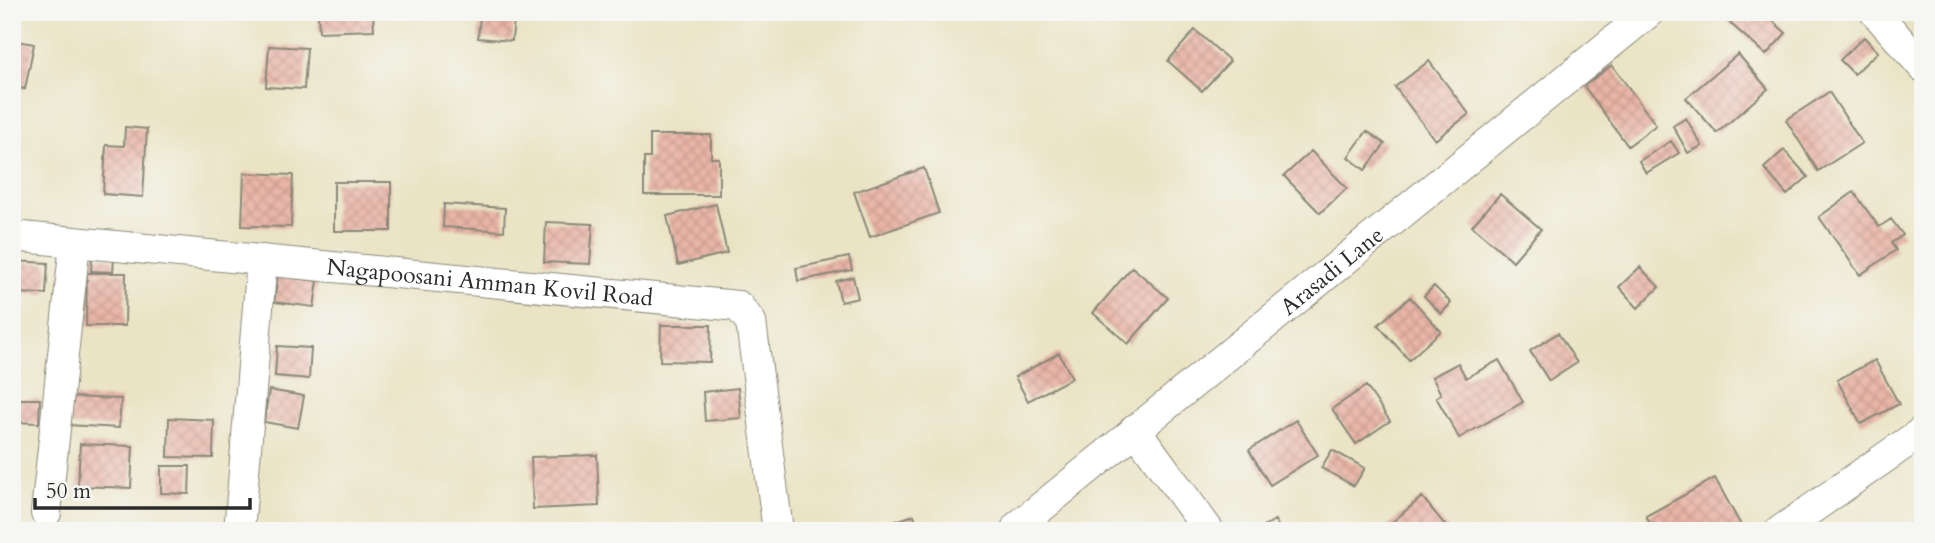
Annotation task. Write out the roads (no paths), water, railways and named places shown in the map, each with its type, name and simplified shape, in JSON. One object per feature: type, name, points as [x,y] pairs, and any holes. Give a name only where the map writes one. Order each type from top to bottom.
[{"type":"street","name":"Arasadi Lane","points":[[1016,531],[1017,527],[1135,429],[1649,12]]},
{"type":"street","points":[[1875,12],[1923,67]]},
{"type":"street","name":"Nagapoosani Amman Kovil Road","points":[[12,236],[738,306],[751,323],[778,531]]},
{"type":"street","points":[[46,513],[75,243]]},
{"type":"street","points":[[239,531],[262,260]]},
{"type":"street","points":[[1135,429],[1209,531]]},
{"type":"street","points":[[1780,531],[1923,431]]}]
